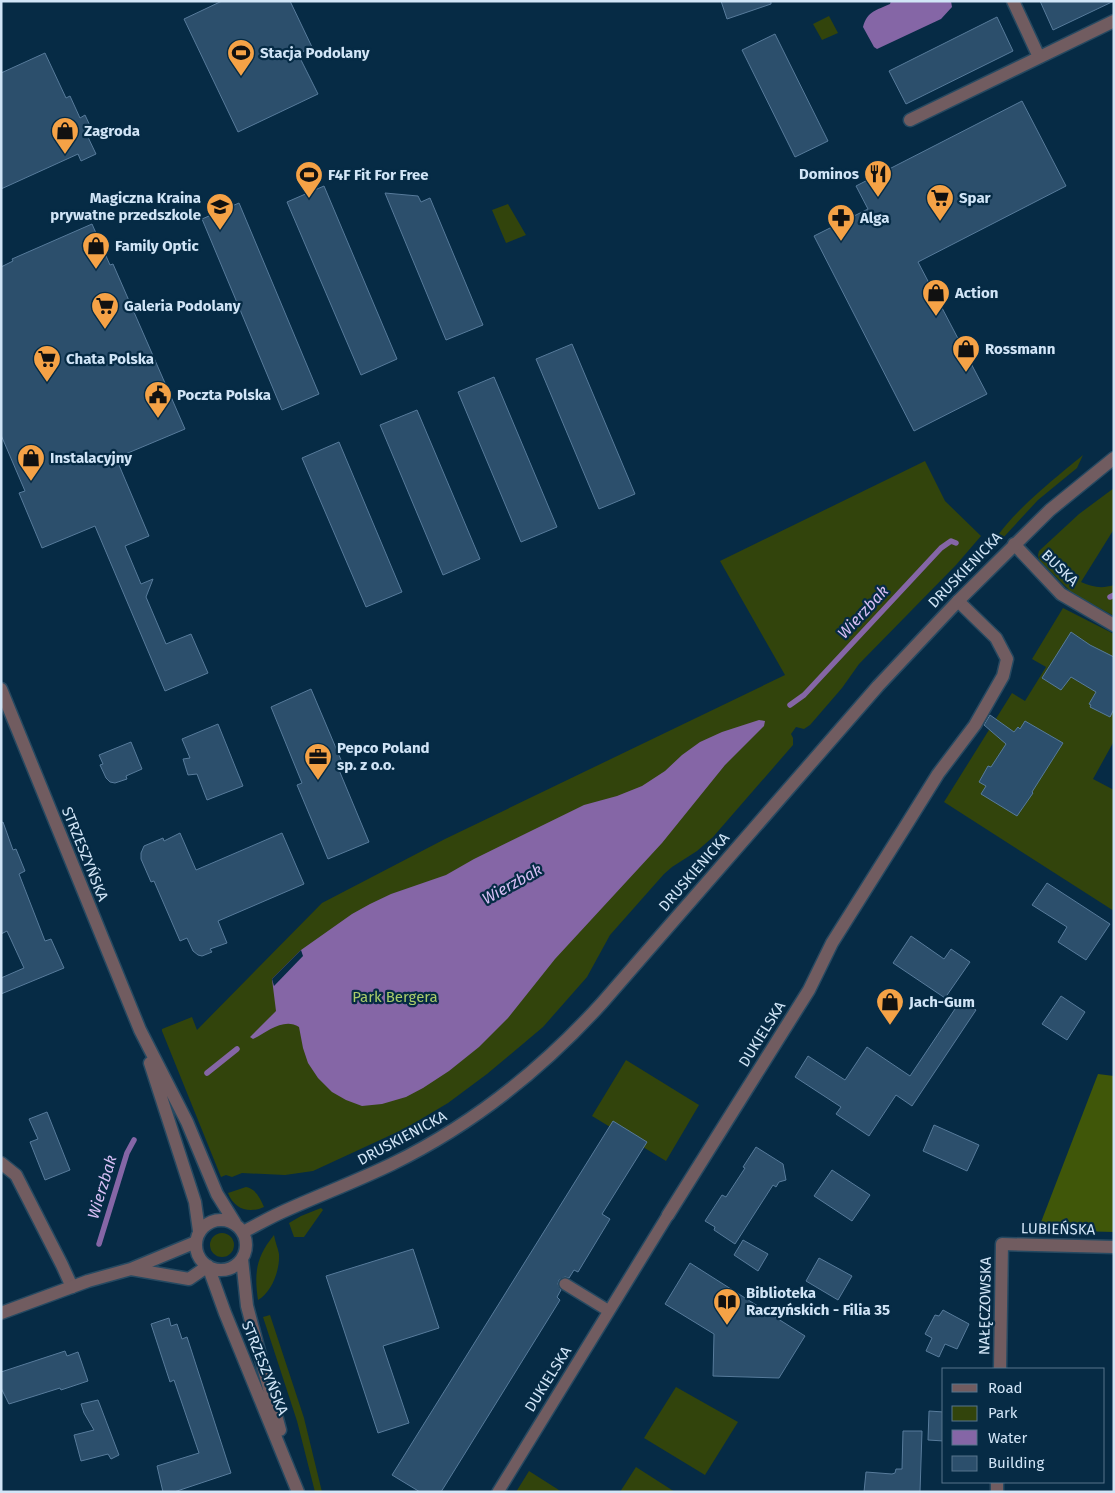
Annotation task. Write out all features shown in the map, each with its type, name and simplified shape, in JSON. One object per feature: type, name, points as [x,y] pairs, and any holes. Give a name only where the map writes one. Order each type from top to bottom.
[{"type":"street","points":[[1013,1],[1039,56]]},
{"type":"street","points":[[910,120],[1039,56],[1114,22]]},
{"type":"street","name":"DRUSKIENICKA","points":[[239,1228],[279,1213],[391,1164],[441,1138],[506,1093],[542,1063],[579,1029],[602,1004],[878,686],[958,600],[1050,510],[1114,458]]},
{"type":"street","name":"BUSKA","points":[[1014,544],[1061,594],[1114,625]]},
{"type":"street","name":"DUKIELSKA","points":[[498,1492],[809,990],[842,926],[938,774],[975,725],[1003,676],[1008,659],[996,638],[958,600]]},
{"type":"street","name":"STRZESZYŃSKA","points":[[1,689],[140,1030],[195,1202],[197,1236]]},
{"type":"street","name":"STRZESZYŃSKA","points":[[140,1030],[187,1122],[217,1194],[239,1228]]},
{"type":"street","points":[[1,1163],[16,1175],[72,1287]]},
{"type":"street","points":[[1,1313],[72,1287],[131,1269],[197,1236],[203,1226],[215,1220],[228,1220],[239,1228],[246,1246],[242,1259],[238,1264],[226,1269],[220,1270],[208,1266],[198,1256],[197,1236]]},
{"type":"street","name":"LUBIEŃSKA","points":[[1002,1244],[1114,1247]]},
{"type":"street","name":"NAŁĘCZOWSKA","points":[[1000,1368],[1002,1244]]},
{"type":"street","name":"STRZESZYŃSKA","points":[[242,1259],[250,1315],[296,1486]]},
{"type":"street","points":[[131,1269],[189,1279],[208,1266]]},
{"type":"street","name":"STRZESZYŃSKA","points":[[208,1266],[225,1313],[296,1486]]},
{"type":"street","points":[[565,1284],[609,1311]]},
{"type":"green space","points":[[829,16],[838,33],[822,40],[813,24]]},
{"type":"green space","points":[[508,204],[526,235],[506,243],[492,210]]},
{"type":"green space","points":[[1083,455],[1077,468],[1038,500],[989,553],[994,542],[1015,515]]},
{"type":"green space","name":"Park Bergera","points":[[925,461],[945,501],[981,536],[956,565],[859,664],[842,688],[810,725],[804,729],[796,727],[791,734],[793,745],[713,837],[697,851],[664,874],[610,935],[587,977],[543,1027],[487,1074],[448,1103],[406,1128],[313,1171],[285,1175],[242,1173],[232,1177],[226,1175],[221,1177],[162,1029],[192,1017],[197,1030],[322,903],[445,839],[785,675],[720,561]]},
{"type":"green space","points":[[1114,488],[1114,529],[1081,582],[1097,587],[1114,585],[1114,616],[1072,593],[1039,560],[1038,555],[1039,551],[1079,514]]},
{"type":"green space","points":[[1063,608],[1114,634],[1114,741],[1093,779],[1114,790],[1114,911],[944,802],[1012,693],[1025,701],[1046,667],[1032,659]]},
{"type":"green space","points":[[626,1060],[699,1105],[666,1161],[592,1116]]},
{"type":"green space","points":[[1098,1074],[1114,1076],[1114,1232],[1038,1230]]},
{"type":"green space","points":[[246,1187],[255,1192],[264,1207],[248,1210],[234,1203],[228,1193]]},
{"type":"green space","points":[[321,1208],[323,1210],[304,1237],[294,1237],[289,1223]]},
{"type":"green space","points":[[222,1233],[227,1234],[233,1240],[233,1250],[227,1256],[222,1257],[217,1256],[211,1250],[210,1245],[211,1240],[217,1234]]},
{"type":"green space","points":[[274,1235],[279,1254],[276,1273],[267,1292],[258,1300],[256,1282],[258,1266],[263,1251]]},
{"type":"green space","points":[[270,1315],[304,1418],[322,1492],[315,1492],[297,1421],[263,1317]]},
{"type":"green space","points":[[676,1387],[738,1422],[705,1475],[644,1438]]},
{"type":"green space","points":[[636,1467],[675,1492],[620,1492]]},
{"type":"green space","points":[[529,1471],[562,1492],[516,1492]]},
{"type":"water","points":[[891,1],[951,1],[952,7],[941,19],[877,49],[863,27],[870,14],[890,4]]},
{"type":"water","points":[[759,720],[765,721],[764,726],[725,765],[662,843],[555,959],[508,1018],[479,1047],[449,1071],[423,1088],[406,1097],[382,1104],[362,1106],[332,1092],[318,1078],[308,1063],[299,1027],[293,1024],[282,1025],[270,1029],[253,1039],[250,1037],[276,1011],[272,979],[301,950],[352,914],[391,894],[446,875],[474,859],[584,805],[617,796],[642,786],[665,771],[700,742],[722,732]]},
{"type":"pier","points":[[301,950],[303,956],[274,986],[272,979]]},
{"type":"building","points":[[222,1],[290,1],[312,47],[298,54],[318,94],[238,132],[184,19]]},
{"type":"building","points":[[721,1],[771,1],[771,4],[727,19]]},
{"type":"building","points":[[1040,1],[1114,1],[1053,30]]},
{"type":"building","points":[[997,17],[1013,51],[906,104],[889,71]]},
{"type":"building","points":[[775,34],[828,141],[795,157],[742,50]]},
{"type":"building","points":[[45,53],[66,98],[70,96],[80,118],[85,115],[92,130],[86,133],[96,154],[81,161],[78,154],[1,189],[1,73]]},
{"type":"building","points":[[1022,101],[1066,186],[918,262],[987,394],[914,431],[814,236],[868,209],[856,186]]},
{"type":"building","points":[[324,186],[397,359],[361,375],[287,202]]},
{"type":"building","points":[[385,193],[418,196],[421,202],[430,198],[483,325],[446,340]]},
{"type":"building","points":[[239,203],[319,394],[282,410],[202,219]]},
{"type":"building","points":[[92,224],[110,265],[113,264],[185,429],[116,458],[149,536],[125,546],[141,584],[153,579],[146,597],[166,644],[191,634],[208,673],[165,691],[95,526],[42,548],[19,493],[25,491],[1,435],[1,267],[13,261],[12,259]]},
{"type":"building","points":[[572,344],[635,494],[599,509],[536,359]]},
{"type":"building","points":[[494,377],[557,527],[521,542],[458,392]]},
{"type":"building","points":[[417,410],[480,559],[443,575],[380,425]]},
{"type":"building","points":[[339,442],[402,592],[366,607],[302,458]]},
{"type":"building","points":[[1071,632],[1090,645],[1114,657],[1114,709],[1110,717],[1090,707],[1091,705],[1089,704],[1096,692],[1071,677],[1061,690],[1042,678]]},
{"type":"building","points":[[311,689],[344,767],[339,770],[369,842],[328,859],[297,785],[302,783],[271,707]]},
{"type":"building","points":[[990,715],[1014,732],[1018,727],[1020,729],[1025,721],[1063,743],[1017,816],[981,794],[986,786],[979,782],[988,766],[991,767],[1006,744],[984,725]]},
{"type":"building","points":[[218,724],[243,786],[207,800],[197,774],[188,775],[183,759],[190,758],[182,739]]},
{"type":"building","points":[[131,742],[142,769],[126,776],[127,779],[115,783],[110,782],[100,765],[103,764],[99,755]]},
{"type":"building","points":[[3,822],[13,850],[16,849],[25,871],[19,874],[45,941],[51,939],[64,968],[1,994],[1,978],[24,968],[7,931],[1,934],[1,823]]},
{"type":"building","points":[[180,833],[196,870],[282,833],[304,884],[218,921],[227,943],[210,949],[212,952],[202,956],[198,955],[193,951],[187,938],[180,941],[154,881],[151,882],[141,859],[144,846],[163,838],[164,841]]},
{"type":"building","points":[[1047,883],[1110,924],[1086,960],[1058,942],[1067,927],[1032,905]]},
{"type":"building","points":[[911,936],[944,959],[951,949],[970,962],[945,998],[893,963]]},
{"type":"building","points":[[1061,996],[1085,1012],[1067,1040],[1042,1024]]},
{"type":"building","points":[[961,1000],[976,1010],[912,1106],[896,1095],[869,1136],[836,1114],[841,1107],[795,1077],[808,1056],[845,1080],[867,1047],[910,1076]]},
{"type":"building","points":[[47,1112],[70,1170],[45,1180],[30,1142],[38,1139],[29,1119]]},
{"type":"building","points":[[613,1121],[647,1142],[602,1214],[610,1219],[578,1272],[574,1270],[569,1278],[565,1277],[559,1280],[558,1284],[561,1290],[557,1297],[560,1300],[441,1492],[420,1492],[392,1475]]},
{"type":"building","points":[[934,1125],[979,1145],[967,1171],[923,1151]]},
{"type":"building","points":[[756,1147],[783,1164],[786,1180],[779,1182],[776,1187],[773,1185],[735,1244],[714,1230],[715,1227],[705,1221],[722,1195],[726,1197]]},
{"type":"building","points":[[832,1170],[870,1195],[852,1221],[814,1196]]},
{"type":"building","points":[[743,1240],[768,1254],[758,1271],[734,1255]]},
{"type":"building","points":[[413,1249],[439,1328],[383,1346],[409,1423],[378,1433],[326,1276]]},
{"type":"building","points":[[819,1258],[852,1276],[838,1300],[806,1281]]},
{"type":"building","points":[[690,1263],[805,1336],[779,1378],[713,1376],[714,1334],[665,1304]]},
{"type":"building","points":[[943,1310],[969,1324],[957,1349],[945,1344],[939,1357],[926,1351],[932,1338],[925,1334],[935,1315],[939,1316]]},
{"type":"building","points":[[169,1318],[171,1326],[177,1324],[182,1339],[187,1337],[231,1473],[174,1492],[163,1492],[157,1466],[199,1453],[174,1380],[170,1382],[151,1324]]},
{"type":"building","points":[[65,1351],[67,1356],[78,1352],[88,1381],[9,1404],[1,1388],[1,1372]]},
{"type":"building","points":[[98,1400],[119,1455],[111,1459],[108,1454],[81,1461],[74,1435],[94,1430],[81,1404]]},
{"type":"building","points":[[929,1411],[942,1412],[942,1441],[928,1440]]},
{"type":"building","points":[[903,1431],[922,1431],[920,1492],[864,1492],[866,1472],[892,1474],[895,1473],[896,1469],[902,1469]]},
{"type":"waterway","name":"Wierzbak","points":[[790,705],[804,695],[941,548],[951,541],[956,543]]},
{"type":"waterway","name":"Wierzbak","points":[[1110,597],[1114,595]]},
{"type":"waterway","name":"Wierzbak","points":[[207,1073],[237,1049]]},
{"type":"waterway","name":"Wierzbak","points":[[99,1244],[127,1153],[134,1140]]},
{"type":"place","name":"Stacja Podolany","points":[[241,77]]},
{"type":"place","name":"Zagroda","points":[[65,155]]},
{"type":"place","name":"Dominos","points":[[878,198]]},
{"type":"place","name":"F4F Fit For Free","points":[[309,199]]},
{"type":"place","name":"Spar","points":[[940,222]]},
{"type":"place","name":"Magiczna Kraina prywatne przedszkole","points":[[220,231]]},
{"type":"place","name":"Alga","points":[[841,242]]},
{"type":"place","name":"Family Optic","points":[[96,270]]},
{"type":"place","name":"Action","points":[[936,317]]},
{"type":"place","name":"Galeria Podolany","points":[[105,330]]},
{"type":"place","name":"Rossmann","points":[[966,373]]},
{"type":"place","name":"Chata Polska","points":[[47,383]]},
{"type":"place","name":"Poczta Polska","points":[[158,419]]},
{"type":"place","name":"Instalacyjny","points":[[31,482]]},
{"type":"place","name":"Pepco Poland sp. z o.o.","points":[[318,781]]},
{"type":"place","name":"Jach-Gum","points":[[890,1026]]},
{"type":"place","name":"Biblioteka Raczyńskich - Filia 35","points":[[727,1326]]}]
